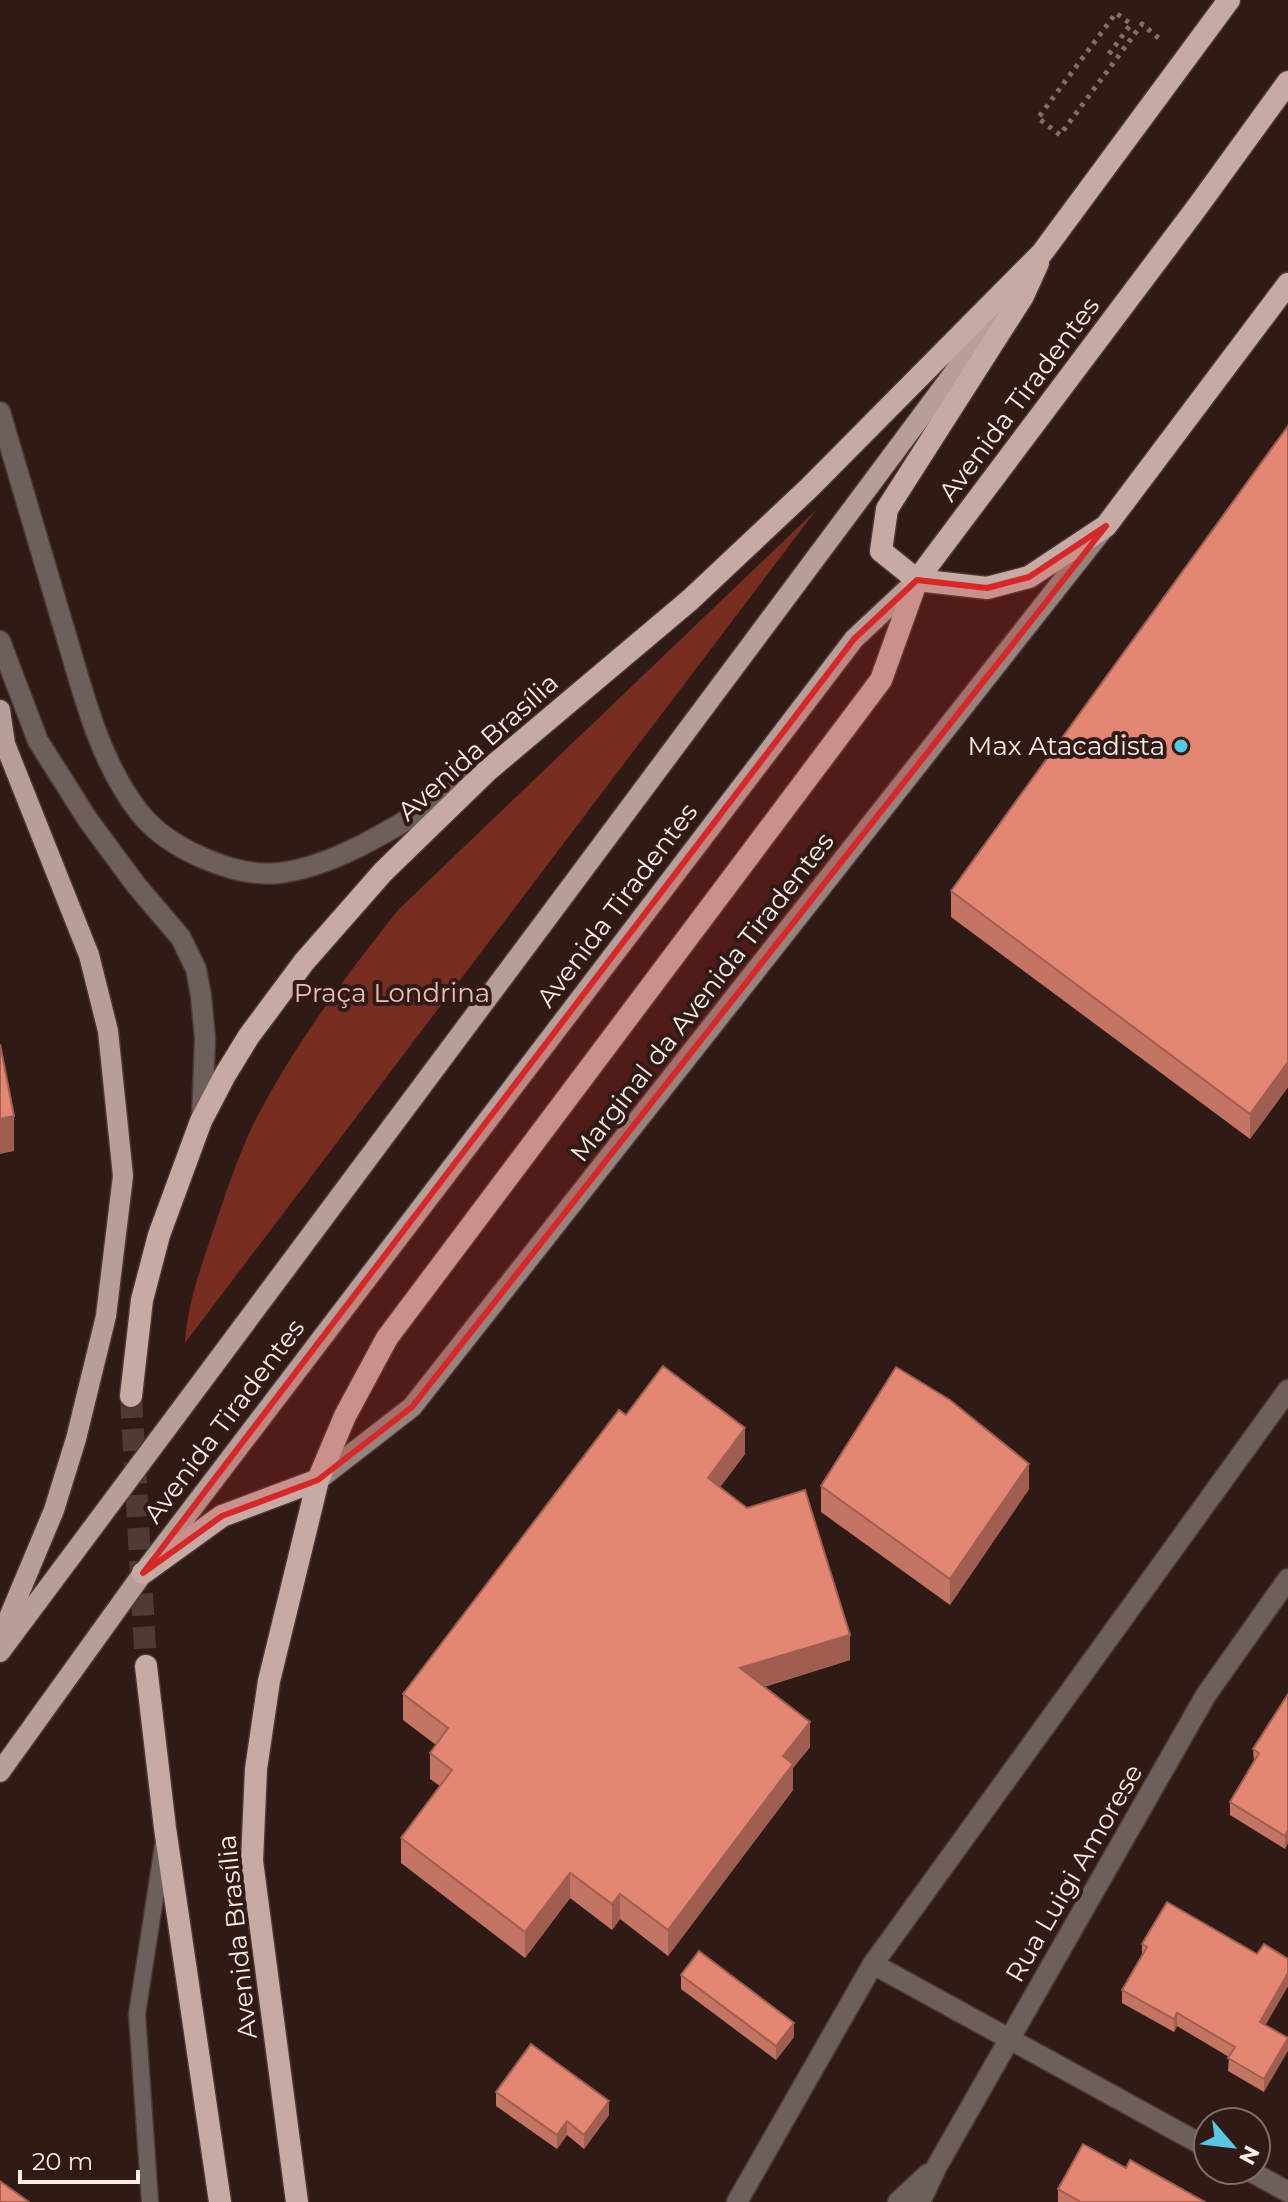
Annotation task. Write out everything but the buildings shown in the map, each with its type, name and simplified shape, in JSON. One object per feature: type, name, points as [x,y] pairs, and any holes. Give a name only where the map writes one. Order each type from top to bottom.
[{"type":"highway","name":"Avenida Tiradentes","points":[[1042,253],[1229,0]]},
{"type":"highway","name":"Avenida Tiradentes","points":[[917,580],[1288,82]]},
{"type":"highway","points":[[1042,253],[1023,296],[887,509],[881,551],[917,580],[987,588],[1029,577],[1106,526],[1288,284]]},
{"type":"highway","name":"Avenida Brasília","points":[[131,1396],[142,1300],[159,1235],[201,1121],[249,1036],[304,962],[383,872],[487,771],[690,600],[798,498],[1042,253]]},
{"type":"highway","name":"Avenida Brasília","points":[[297,2202],[252,1861],[256,1769],[269,1681],[318,1480],[345,1416],[387,1338],[881,680],[917,580]]},
{"type":"highway","points":[[143,1573],[222,1516],[318,1480]]},
{"type":"highway","name":"Avenida Brasília","points":[[146,1666],[165,1828],[220,2202]]},
{"type":"highway","points":[[203,2084],[206,2202]]},
{"type":"main road","name":"Avenida Tiradentes","points":[[0,1652],[1042,253]]},
{"type":"main road","name":"Marginal da Avenida Tiradentes","points":[[318,1480],[412,1407],[1106,526]]},
{"type":"main road","name":"Avenida Tiradentes","points":[[0,1772],[143,1573],[854,639],[917,580]]},
{"type":"main road","points":[[0,710],[5,744],[89,955],[108,1031],[123,1176],[106,1316],[76,1439],[54,1510],[0,1639]]},
{"type":"street","points":[[0,412],[89,712],[111,769],[141,814],[182,848],[212,863],[257,874],[311,867],[350,851],[487,771]]},
{"type":"street","points":[[0,641],[38,741],[88,820],[136,885],[181,938],[196,969],[205,1038],[201,1121]]},
{"type":"street","points":[[737,2202],[873,1964],[1288,1390]]},
{"type":"street","name":"Rua Luigi Amorese","points":[[920,2202],[937,2166],[1206,1695],[1288,1579]]},
{"type":"street","points":[[873,1964],[1192,2139]]},
{"type":"street","points":[[898,2202],[937,2166]]},
{"type":"lane","points":[[150,2202],[137,2014],[165,1828]]},
{"type":"path","points":[[1109,54],[1131,24],[1116,13],[1038,118],[1060,135],[1142,24],[1185,60]]},
{"type":"highlighted area","points":[[1106,526],[412,1407],[318,1480],[222,1516],[143,1573],[854,639],[917,580],[987,588],[1029,577]]},
{"type":"green space","name":"Praça Londrina","points":[[817,509],[185,1343],[199,1272],[250,1130],[288,1063],[360,959],[398,910]]},
{"type":"tunnel","points":[[131,1396],[146,1666]]},
{"type":"place","name":"Max Atacadista","points":[[1181,746]]}]
